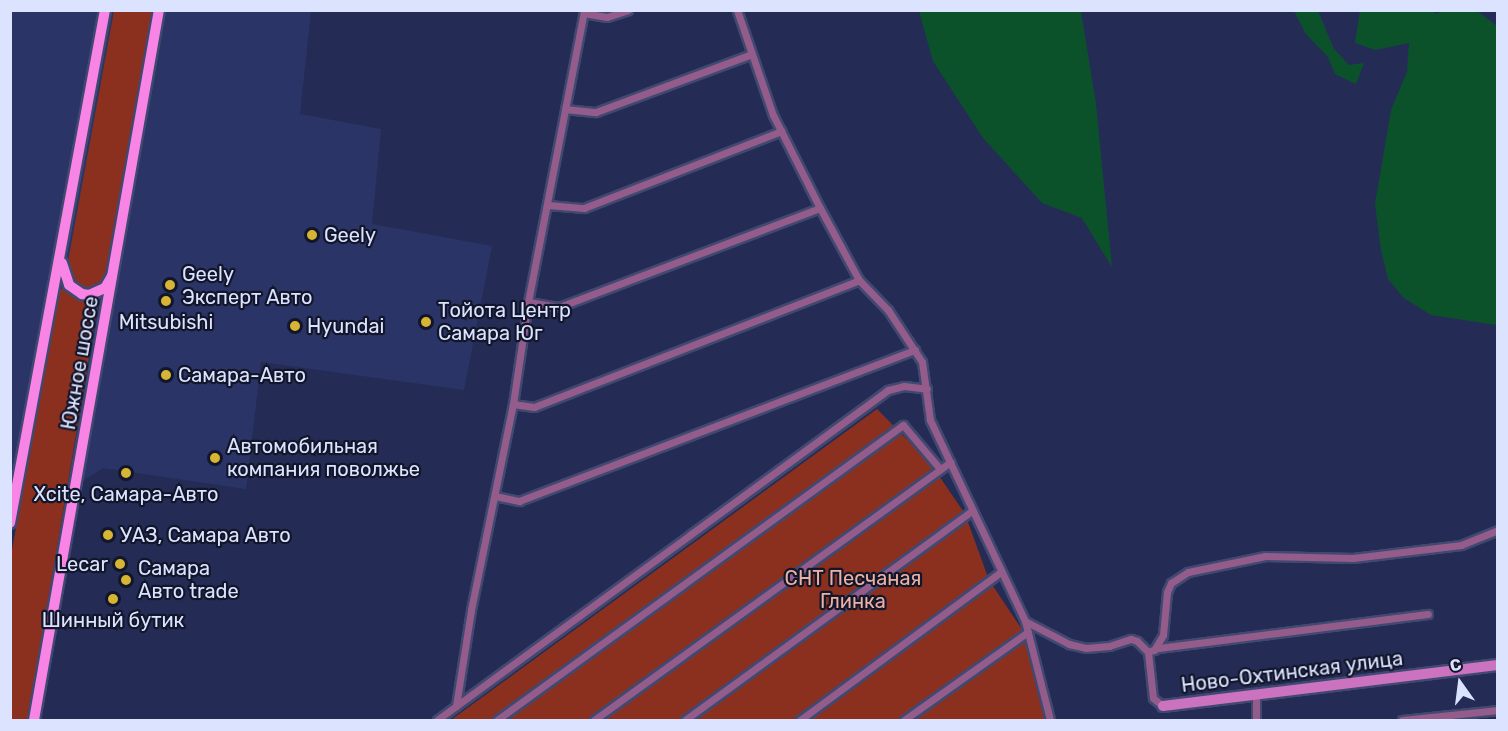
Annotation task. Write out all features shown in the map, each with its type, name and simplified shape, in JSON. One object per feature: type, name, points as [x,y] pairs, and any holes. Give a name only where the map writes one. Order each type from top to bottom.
[{"type":"main road","name":"Южное шоссе","points":[[10,523],[105,10]]},
{"type":"main road","name":"Южное шоссе","points":[[34,720],[159,10]]},
{"type":"main road","points":[[61,254],[69,285],[82,294],[89,295],[105,288],[114,272]]},
{"type":"street","points":[[456,706],[471,610],[513,404],[528,302],[584,12],[607,16],[628,10]]},
{"type":"street","points":[[737,10],[781,131],[820,208],[859,280],[888,310],[922,362],[930,420],[1025,621],[1050,720]]},
{"type":"street","points":[[565,109],[596,112],[752,54]]},
{"type":"street","points":[[548,205],[585,208],[781,131]]},
{"type":"street","points":[[528,302],[559,307],[820,208]]},
{"type":"street","points":[[513,404],[534,407],[859,280]]},
{"type":"street","points":[[495,496],[519,501],[915,350]]},
{"type":"street","points":[[436,720],[888,390],[904,386],[927,389]]},
{"type":"street","points":[[497,720],[903,426],[940,469]]},
{"type":"street","points":[[594,720],[950,462]]},
{"type":"street","points":[[10,483],[20,472]]},
{"type":"street","points":[[685,720],[973,510]]},
{"type":"street","points":[[1163,706],[1155,702],[1151,692],[1151,651],[1163,635],[1167,592],[1171,583],[1188,572],[1265,556],[1353,558],[1461,545],[1497,530]]},
{"type":"street","points":[[800,720],[1001,572]]},
{"type":"street","points":[[1025,621],[1069,644],[1086,648],[1109,646],[1131,639],[1143,644],[1151,651],[1428,614]]},
{"type":"street","points":[[904,720],[1028,632]]},
{"type":"street","name":"Ново-Охтинская улица","points":[[1163,706],[1497,665]]},
{"type":"street","points":[[1256,694],[1257,720]]},
{"type":"street","points":[[1402,720],[1497,710]]},
{"type":"shaded area","points":[[1360,10],[1434,11],[1435,14],[1445,11],[1477,11],[1497,26],[1497,325],[1431,315],[1404,298],[1388,279],[1381,250],[1375,204],[1391,110],[1407,72],[1409,43],[1375,50],[1355,43]]},
{"type":"shaded area","points":[[11,11],[311,11],[300,114],[381,129],[372,224],[492,246],[464,390],[261,362],[246,489],[103,468],[11,526]]},
{"type":"shaded area","points":[[919,11],[1081,11],[1096,104],[1112,267],[1082,218],[1042,203],[983,138],[933,61]]},
{"type":"shaded area","points":[[1294,11],[1318,11],[1334,49],[1349,65],[1364,63],[1356,84],[1335,74],[1328,57],[1306,34]]},
{"type":"green space","points":[[114,11],[152,11],[104,281],[99,287],[89,290],[73,285],[67,267]]},
{"type":"green space","points":[[63,288],[81,298],[99,297],[28,720],[11,720],[11,555],[60,290]]},
{"type":"green space","name":"СНТ Песчаная Глинка","points":[[877,409],[931,464],[965,514],[989,580],[1025,634],[1045,720],[451,720]]},
{"type":"place","name":"Geely","points":[[312,235]]},
{"type":"place","name":"Geely Эксперт Авто","points":[[170,285]]},
{"type":"place","name":"Mitsubishi","points":[[166,301]]},
{"type":"place","name":"Тойота Центр Самара Юг","points":[[426,322]]},
{"type":"place","name":"Hyundai","points":[[295,326]]},
{"type":"place","name":"Самара-Авто","points":[[166,375]]},
{"type":"place","name":"Автомобильная компания поволжье","points":[[215,458]]},
{"type":"place","name":"Xcite, Самара-Авто","points":[[126,473]]},
{"type":"place","name":"УАЗ, Самара Авто","points":[[108,535]]},
{"type":"place","name":"Lecar","points":[[120,564]]},
{"type":"place","name":"Самара Авто trade","points":[[126,580]]},
{"type":"place","name":"Шинный бутик","points":[[113,599]]}]
